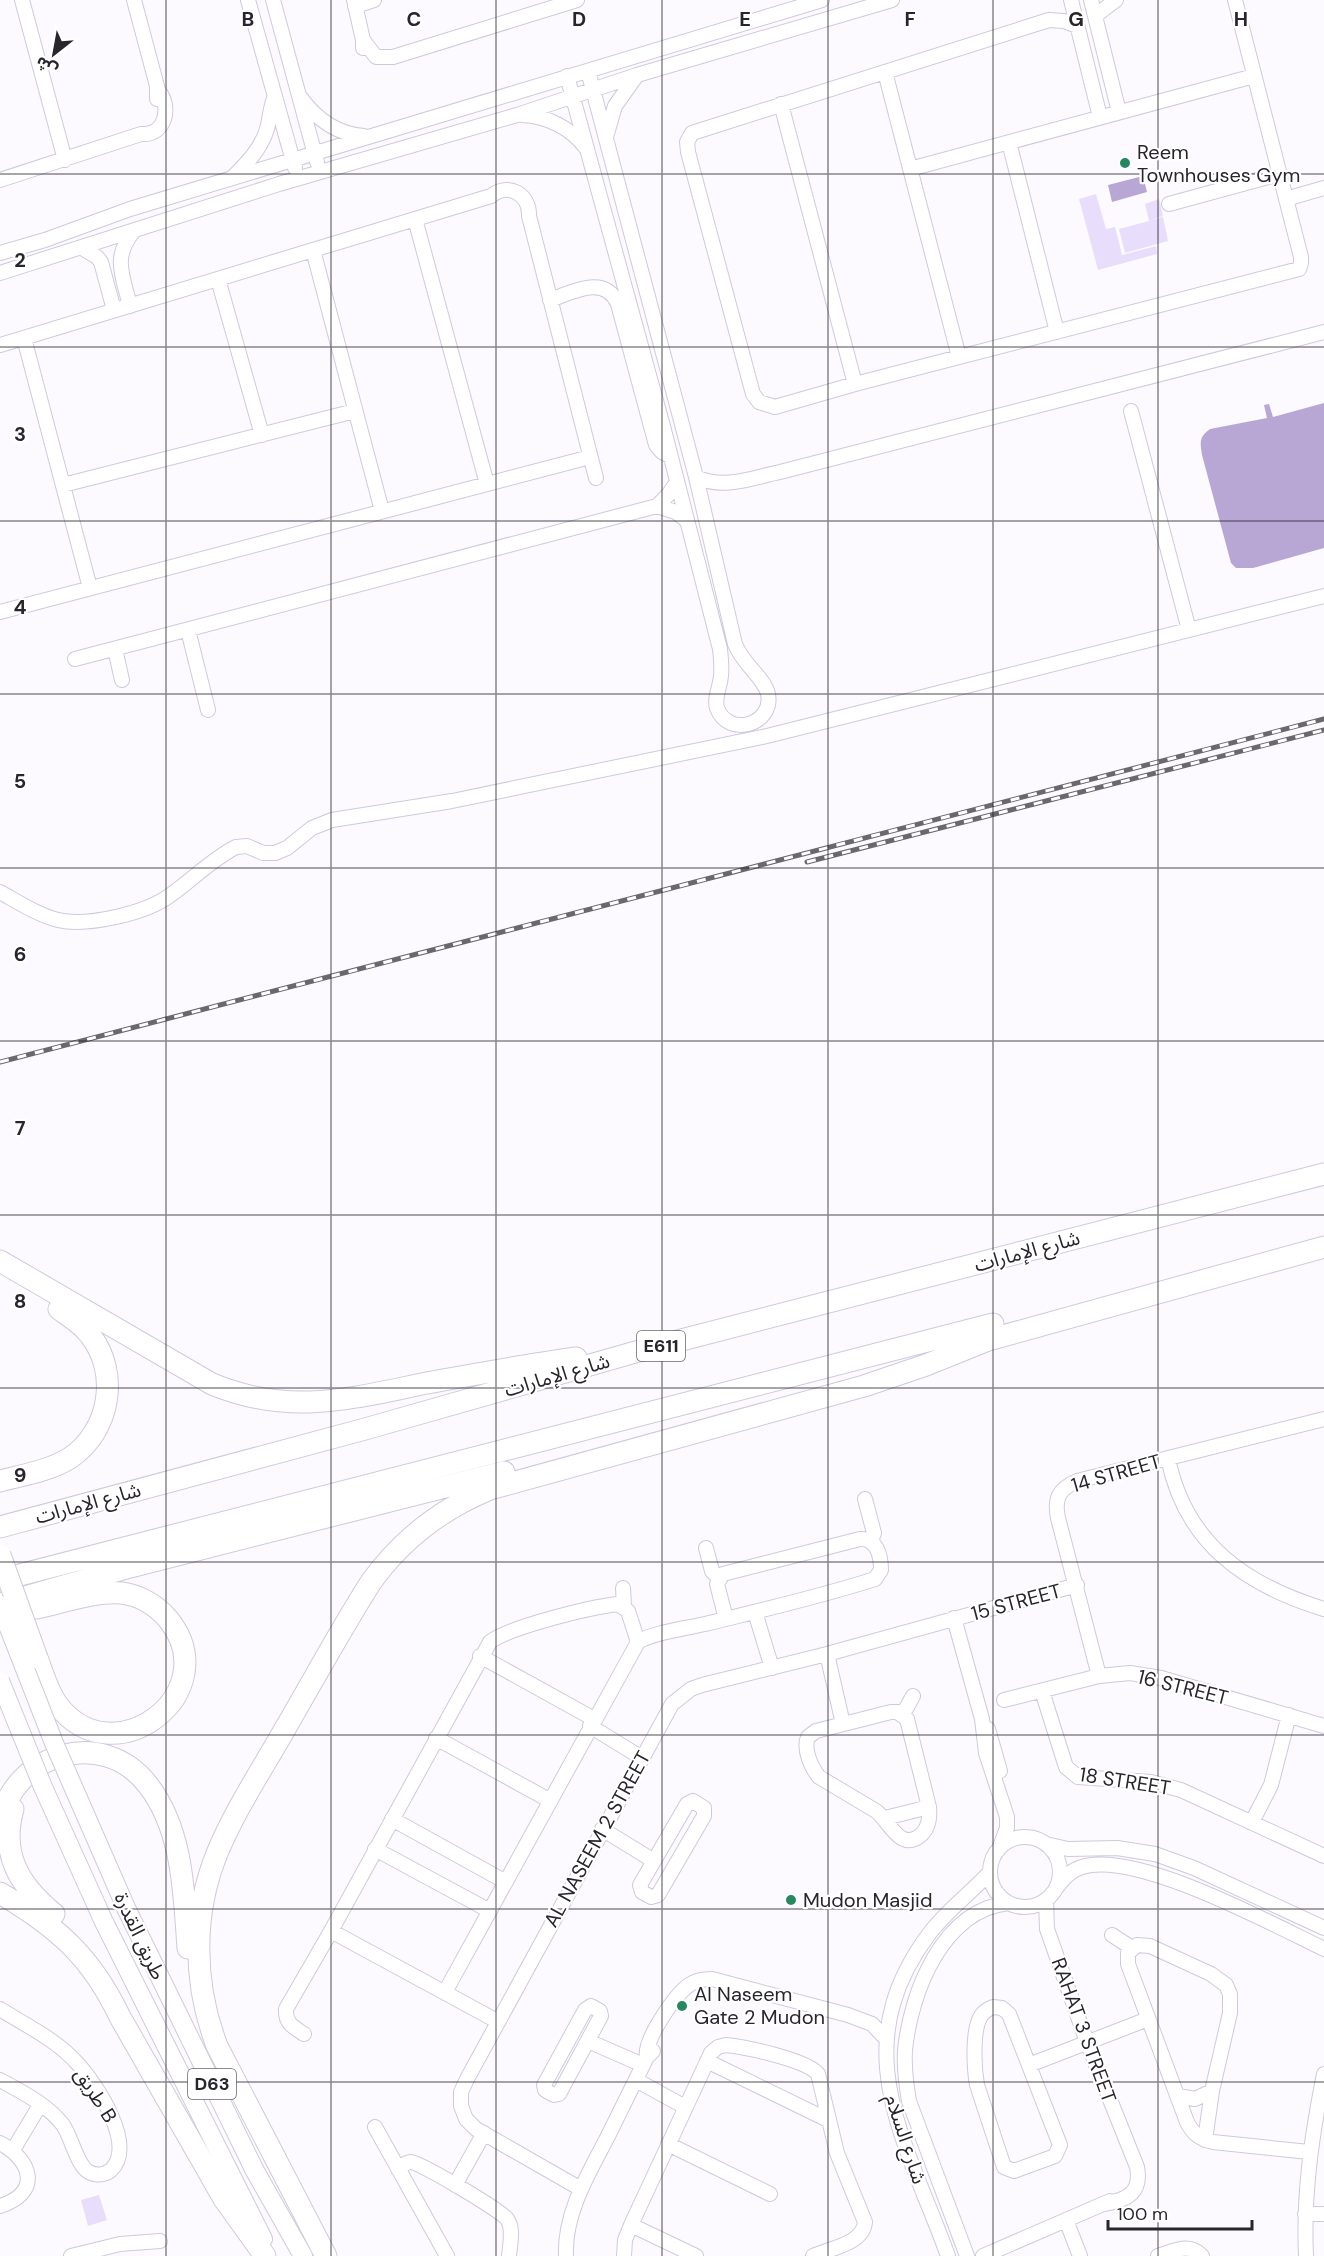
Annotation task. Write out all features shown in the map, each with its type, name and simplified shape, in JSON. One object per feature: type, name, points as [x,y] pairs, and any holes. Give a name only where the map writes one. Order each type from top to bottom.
[{"type":"highway","name":"شارع الإمارات","points":[[0,1527],[365,1429],[639,1351],[1324,1174]]},
{"type":"highway","points":[[0,1580],[759,1386],[1324,1237]]},
{"type":"highway","points":[[0,1605],[141,1564],[612,1444],[1324,1246]]},
{"type":"highway","points":[[0,1263],[205,1381],[241,1395],[271,1401],[302,1403],[333,1401],[507,1368],[639,1351]]},
{"type":"highway","points":[[0,1263],[84,1328],[101,1354],[108,1383],[104,1414],[94,1433],[80,1450],[52,1467],[0,1481]]},
{"type":"highway","points":[[326,2256],[223,2060],[207,2017],[198,1957],[203,1904],[212,1868],[231,1824],[362,1596],[392,1555],[430,1521],[459,1503],[490,1490],[854,1389],[927,1365],[988,1340]]},
{"type":"highway","points":[[0,1555],[37,1658],[51,1694],[62,1710],[85,1727],[114,1733],[133,1730],[158,1717],[176,1695],[184,1668],[182,1648],[171,1622],[150,1603],[132,1595],[103,1594],[0,1616]]},
{"type":"highway","points":[[0,1824],[5,1805],[15,1786],[30,1771],[49,1760],[81,1753],[102,1755],[122,1763],[147,1784],[162,1809],[180,1863],[193,1982],[207,2030],[258,2140],[285,2178]]},
{"type":"highway","points":[[186,1915],[168,1844],[147,1795],[134,1780],[117,1769],[87,1762],[67,1764],[48,1770],[24,1790],[10,1817],[7,1837],[10,1857],[22,1883],[59,1920],[107,1978],[136,2024],[204,2146],[224,2199]]},
{"type":"highway","points":[[0,1847],[8,1874],[20,1891],[70,1934]]},
{"type":"highway","points":[[0,1893],[59,1933],[93,1971],[109,1994],[224,2199],[265,2256]]},
{"type":"main road","name":"طريق القدرة","points":[[0,1605],[54,1743],[127,1910],[255,2171],[303,2256]]},
{"type":"main road","name":"طريق القدرة","points":[[0,1681],[43,1787],[104,1922],[175,2060],[252,2221],[272,2256]]},
{"type":"street","points":[[22,0],[65,160]]},
{"type":"street","points":[[0,180],[141,134],[152,124],[157,116],[158,90],[134,0]]},
{"type":"street","points":[[248,0],[298,179]]},
{"type":"street","points":[[273,0],[320,172]]},
{"type":"street","points":[[374,0],[354,3],[363,40],[376,57],[393,57],[562,2],[577,0]]},
{"type":"street","points":[[0,253],[45,240],[130,208],[588,71],[800,4],[822,0]]},
{"type":"street","points":[[0,273],[320,172],[573,98],[637,75],[852,6],[892,0]]},
{"type":"street","points":[[1092,0],[1119,112]]},
{"type":"street","points":[[1095,16],[1116,0]]},
{"type":"street","points":[[1077,26],[1064,21],[1049,20],[697,130],[689,137],[687,142],[691,163],[756,399],[764,405],[775,406],[1296,270],[1302,260],[1234,0]]},
{"type":"street","points":[[1049,20],[1067,1],[1077,26],[1100,117]]},
{"type":"street","points":[[567,76],[720,649],[721,674],[716,699],[717,706],[723,718],[729,723],[750,725],[762,717],[768,704],[768,697],[764,684],[746,664],[735,644],[696,477],[605,142],[588,71]]},
{"type":"street","points":[[885,72],[958,357]]},
{"type":"street","points":[[605,142],[615,106],[637,75]]},
{"type":"street","points":[[910,169],[1254,75]]},
{"type":"street","points":[[298,94],[313,112],[331,127],[355,135],[372,136]]},
{"type":"street","points":[[232,178],[252,158],[261,144],[275,96]]},
{"type":"street","points":[[781,104],[855,384]]},
{"type":"street","points":[[517,115],[539,118],[559,125],[576,137],[589,152]]},
{"type":"street","points":[[1009,142],[1057,332]]},
{"type":"street","points":[[1169,204],[1279,174]]},
{"type":"street","points":[[1286,199],[1324,189]]},
{"type":"street","points":[[0,345],[491,196],[510,198],[529,216],[596,478]]},
{"type":"street","points":[[415,219],[487,484]]},
{"type":"street","points":[[130,306],[120,258],[123,244],[133,232]]},
{"type":"street","points":[[82,248],[96,256],[103,267],[109,311]]},
{"type":"street","points":[[313,250],[382,511]]},
{"type":"street","points":[[103,267],[120,258]]},
{"type":"street","points":[[218,279],[262,435]]},
{"type":"street","points":[[550,300],[593,286],[605,289],[613,295],[618,304],[656,445],[670,456]]},
{"type":"street","points":[[696,477],[726,484],[1324,332]]},
{"type":"street","points":[[24,338],[90,588]]},
{"type":"street","points":[[63,485],[355,411]]},
{"type":"street","points":[[1131,411],[1189,630]]},
{"type":"street","points":[[0,612],[590,457]]},
{"type":"street","points":[[657,506],[677,482]]},
{"type":"street","points":[[704,511],[710,498],[726,484]]},
{"type":"street","points":[[75,659],[657,506],[670,509],[686,520]]},
{"type":"street","points":[[0,892],[38,913],[59,921],[95,920],[143,909],[162,901],[236,847],[247,846],[263,853],[275,853],[287,848],[312,828],[332,820],[452,801],[767,736],[1324,596]]},
{"type":"street","points":[[188,630],[208,710]]},
{"type":"street","points":[[115,649],[122,680]]},
{"type":"street","name":"14 STREET","points":[[1099,1676],[1057,1512],[1058,1494],[1066,1486],[1077,1481],[1324,1419]]},
{"type":"street","points":[[1168,1458],[1172,1478],[1186,1513],[1216,1552],[1258,1581],[1283,1594],[1324,1609]]},
{"type":"street","points":[[865,1499],[874,1533],[871,1541]]},
{"type":"street","points":[[444,1992],[638,1642],[648,1637],[667,1633],[726,1619],[755,1612],[875,1579],[879,1575],[881,1564],[875,1545],[871,1541],[860,1539],[723,1574],[717,1584],[726,1619]]},
{"type":"street","points":[[706,1548],[712,1571],[719,1578]]},
{"type":"street","name":"15 STREET","points":[[954,1618],[1077,1585]]},
{"type":"street","points":[[623,1588],[624,1606],[638,1642]]},
{"type":"street","points":[[304,2034],[288,2023],[285,2016],[286,2008],[331,1931],[480,1656],[490,1642],[508,1632],[612,1605],[624,1606]]},
{"type":"street","points":[[755,1612],[772,1668]]},
{"type":"street","points":[[954,1618],[1007,1817],[1007,1828],[991,1863],[990,1872],[994,1890],[1008,1903],[1030,1907],[1046,1900],[1064,1878],[1083,1866],[1108,1866],[1145,1871],[1183,1884],[1324,1948]]},
{"type":"street","name":"AL NASEEM 2 STREET","points":[[581,2189],[484,2133],[466,2119],[461,2106],[461,2092],[497,2021],[666,1713],[680,1695],[702,1685],[827,1654],[954,1618]]},
{"type":"street","points":[[827,1654],[843,1724]]},
{"type":"street","points":[[480,1656],[592,1723],[642,1758]]},
{"type":"street","name":"16 STREET","points":[[1004,1700],[1099,1676],[1145,1675],[1289,1714],[1324,1726]]},
{"type":"street","name":"18 STREET","points":[[1042,1691],[1063,1758],[1071,1773],[1078,1777],[1166,1785],[1324,1856]]},
{"type":"street","points":[[903,1714],[913,1696]]},
{"type":"street","points":[[891,1712],[903,1714],[909,1724],[929,1807],[927,1829],[920,1837],[910,1840],[900,1838],[892,1831],[885,1818],[819,1777],[814,1771],[806,1747],[808,1737],[816,1731],[843,1724],[891,1712]]},
{"type":"street","points":[[1252,1822],[1274,1778],[1289,1714]]},
{"type":"street","points":[[436,1738],[549,1800]]},
{"type":"street","points":[[992,1757],[1009,1807],[1017,1823],[1032,1838],[1068,1849],[1117,1848],[1155,1854],[1194,1868],[1324,1928]]},
{"type":"street","points":[[693,1801],[704,1808],[704,1816],[659,1892],[651,1897],[642,1892],[640,1885],[654,1861],[688,1802],[693,1801]]},
{"type":"street","points":[[885,1818],[929,1807]]},
{"type":"street","points":[[392,1819],[506,1882]]},
{"type":"street","points":[[602,1829],[654,1861]]},
{"type":"street","points":[[1000,1847],[1015,1838],[1032,1838]]},
{"type":"street","points":[[1046,1844],[1054,1853],[1059,1864],[1060,1875],[1057,1887]]},
{"type":"street","points":[[375,1849],[490,1911]]},
{"type":"street","name":"شارع السلام","points":[[944,2253],[893,2112],[888,2080],[887,2040],[892,2009],[907,1970],[928,1935],[955,1904],[990,1872]]},
{"type":"street","name":"RAHAT 3 STREET","points":[[983,2256],[1005,2242],[1029,2232],[1104,2204],[1125,2199],[1137,2185],[1139,2176],[1087,2042],[1047,1929],[1046,1900]]},
{"type":"street","name":"شارع السلام","points":[[967,2256],[909,2100],[905,2077],[905,2053],[908,2029],[921,1985],[941,1948],[969,1918],[990,1906],[1008,1903]]},
{"type":"street","points":[[331,1931],[497,2021]]},
{"type":"street","points":[[1112,1935],[1131,1948]]},
{"type":"street","points":[[1205,2140],[1212,2091],[1231,2003],[1226,1985],[1211,1974],[1150,1946],[1137,1945],[1128,1953],[1128,1964],[1190,2128],[1205,2140],[1309,2152]]},
{"type":"street","points":[[566,2256],[565,2244],[571,2214],[581,2189],[645,2061],[646,2050],[660,2032],[670,2005],[690,1984],[712,1979],[848,2015],[872,2024],[887,2040]]},
{"type":"street","points":[[591,2006],[600,2011],[601,2016],[588,2041],[560,2094],[554,2096],[545,2090],[545,2083],[585,2010],[591,2006]]},
{"type":"street","points":[[993,2007],[1002,2008],[1009,2013],[1029,2065],[1060,2145],[1055,2156],[1014,2171],[1004,2167],[977,2085],[975,2051],[979,2018],[985,2011],[993,2007]]},
{"type":"street","name":"طريق B","points":[[0,2009],[52,2041],[78,2064],[89,2078],[117,2129],[119,2154],[112,2169],[105,2174],[97,2175],[89,2172],[82,2166],[62,2124],[40,2105],[0,2080]]},
{"type":"street","points":[[848,2015],[873,2017],[892,2009]]},
{"type":"street","points":[[1029,2065],[1148,2019]]},
{"type":"street","points":[[588,2041],[645,2061]]},
{"type":"street","points":[[624,2256],[625,2240],[631,2225],[707,2061],[717,2047],[726,2045],[809,2066],[818,2074],[821,2081],[828,2120],[841,2164],[865,2222],[864,2230],[859,2237],[813,2256]]},
{"type":"street","points":[[707,2061],[828,2120]]},
{"type":"street","points":[[1306,2256],[1305,2214],[1309,2152],[1320,2117],[1324,2074]]},
{"type":"street","points":[[636,2080],[685,2108]]},
{"type":"street","points":[[1178,2096],[1195,2098],[1212,2091]]},
{"type":"street","points":[[0,2206],[13,2202],[22,2193],[27,2182],[27,2169],[22,2158],[6,2147],[40,2105]]},
{"type":"street","points":[[375,2127],[447,2256]]},
{"type":"street","points":[[455,2185],[484,2133]]},
{"type":"street","points":[[668,2144],[770,2194]]},
{"type":"street","points":[[398,2169],[413,2162],[506,2217],[511,2227],[509,2256]]},
{"type":"street","points":[[1305,2214],[1324,2214]]},
{"type":"street","points":[[1062,2221],[1080,2256]]},
{"type":"street","points":[[631,2225],[696,2256]]},
{"type":"street","points":[[71,2256],[120,2244],[160,2241]]},
{"type":"street","name":"RAHAT 3 STREET","points":[[961,2242],[981,2247],[1005,2242]]},
{"type":"street","points":[[1158,2256],[1186,2247],[1194,2249],[1202,2256]]},
{"type":"shaded area","points":[[1143,176],[1147,192],[1112,202],[1108,185]]},
{"type":"shaded area","points":[[1096,194],[1106,229],[1115,227],[1122,255],[1156,246],[1157,254],[1098,270],[1079,199]]},
{"type":"shaded area","points":[[1159,199],[1163,216],[1151,220],[1163,217],[1168,241],[1125,253],[1119,229],[1149,221],[1145,204]]},
{"type":"shaded area","points":[[1324,403],[1324,548],[1253,568],[1236,568],[1231,563],[1202,455],[1202,437],[1210,429],[1267,418],[1264,405],[1269,404],[1273,417]]},
{"type":"shaded area","points":[[99,2195],[107,2220],[88,2226],[81,2200]]},
{"type":"railway","points":[[0,1062],[1324,719]]},
{"type":"railway","points":[[807,862],[1324,730]]},
{"type":"place","name":"Reem Townhouses Gym","points":[[1125,163]]},
{"type":"place","name":"Mudon Masjid","points":[[791,1900]]},
{"type":"place","name":"Al Naseem Gate 2 Mudon","points":[[682,2006]]}]
